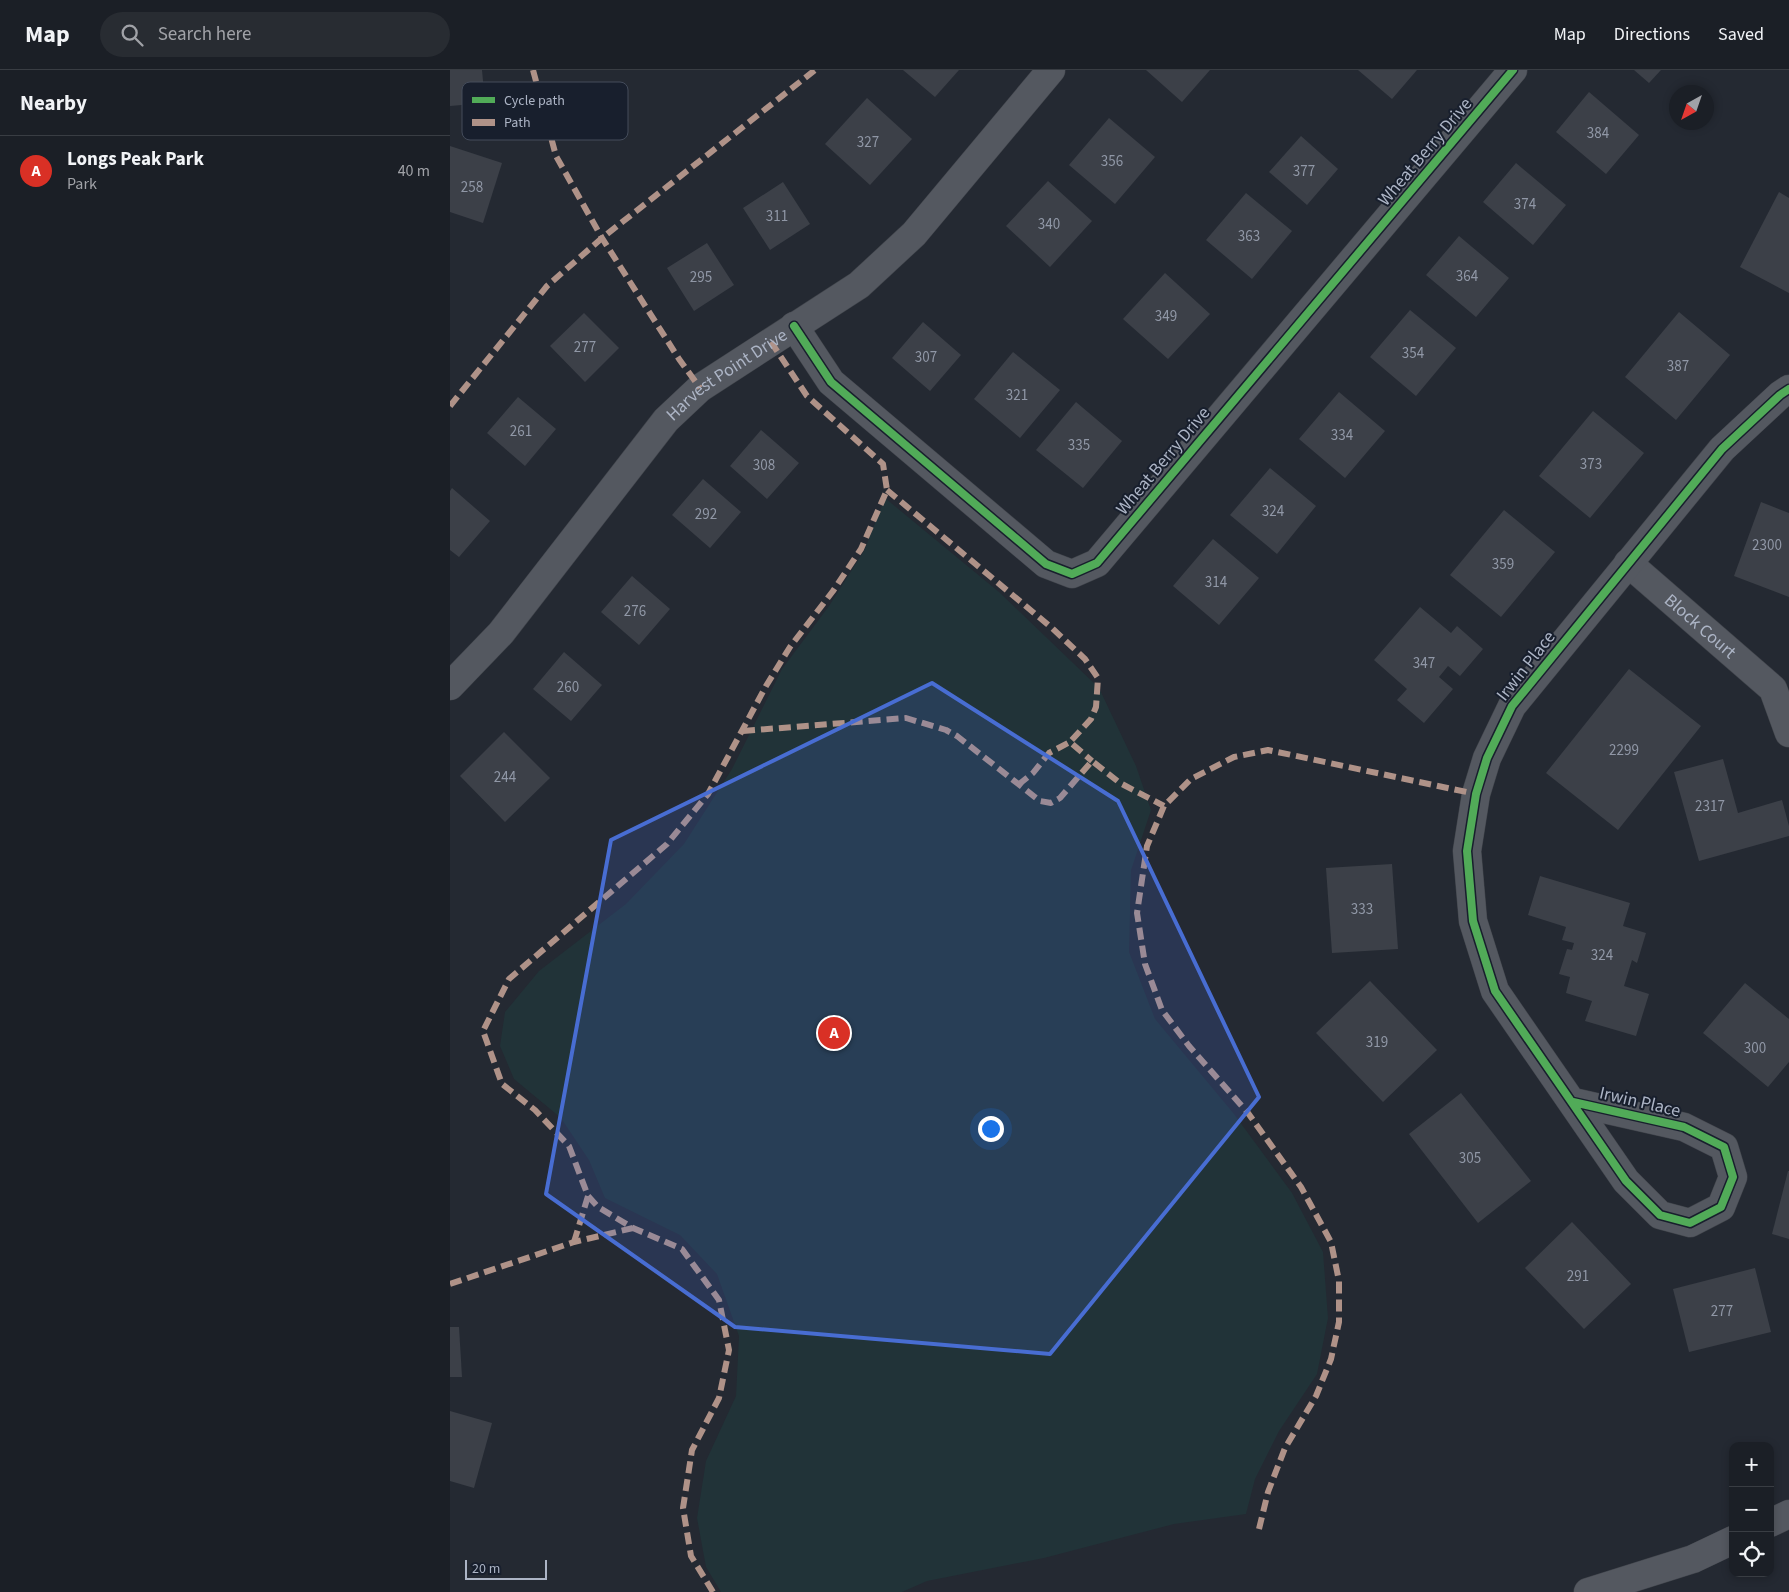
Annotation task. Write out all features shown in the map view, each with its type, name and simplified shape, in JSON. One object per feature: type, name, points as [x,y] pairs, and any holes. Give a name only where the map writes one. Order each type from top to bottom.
[{"type":"street","name":"Harvest Point Drive","points":[[450,686],[501,633],[666,420],[700,388],[859,285],[914,234],[1051,70]]},
{"type":"street","name":"Wheat Berry Drive","points":[[794,326],[830,382],[1046,564],[1072,574],[1097,563],[1513,70]]},
{"type":"street","name":"Irwin Place","points":[[1573,1102],[1684,1127],[1724,1148],[1733,1178],[1721,1207],[1690,1223],[1660,1214],[1626,1181],[1495,991],[1473,921],[1468,851],[1476,794],[1487,758],[1512,706],[1722,449],[1789,389]]},
{"type":"street","name":"Block Court","points":[[1628,563],[1781,686],[1789,733]]},
{"type":"street","points":[[1774,1521],[1789,1514]]},
{"type":"street","points":[[1588,1592],[1693,1559],[1729,1542]]},
{"type":"highlighted area","points":[[932,683],[1118,801],[1259,1097],[1050,1354],[735,1327],[546,1194],[611,840]]},
{"type":"shaded area","points":[[885,498],[999,592],[1099,688],[1136,766],[1151,810],[1131,870],[1129,952],[1155,1019],[1234,1114],[1292,1193],[1323,1252],[1328,1318],[1317,1374],[1279,1431],[1255,1479],[1246,1514],[1174,1524],[1044,1558],[927,1581],[902,1592],[721,1592],[706,1567],[697,1518],[706,1461],[736,1396],[739,1336],[717,1274],[680,1235],[605,1198],[589,1160],[561,1118],[514,1079],[500,1046],[505,1012],[539,971],[626,904],[684,844],[732,769],[782,669],[829,606],[864,551]]},
{"type":"building","points":[[450,70],[482,70],[483,82],[462,82],[462,105],[450,106]]},
{"type":"building","points":[[903,70],[959,70],[935,97]]},
{"type":"building","points":[[1146,70],[1210,70],[1182,102]]},
{"type":"building","points":[[1358,70],[1417,70],[1392,99]]},
{"type":"building","points":[[1634,70],[1661,70],[1649,83]]},
{"type":"building","points":[[1589,92],[1639,135],[1606,174],[1556,132]]},
{"type":"building","points":[[867,98],[912,139],[870,185],[825,144]]},
{"type":"building","points":[[1109,118],[1155,157],[1115,204],[1069,165]]},
{"type":"building","points":[[1301,136],[1338,169],[1307,205],[1269,172]]},
{"type":"building","points":[[450,146],[502,163],[483,223],[450,212]]},
{"type":"building","points":[[1516,163],[1566,205],[1533,245],[1483,202]]},
{"type":"building","points":[[1048,181],[1092,221],[1050,267],[1006,226]]},
{"type":"building","points":[[783,182],[810,224],[770,250],[743,208]]},
{"type":"building","points":[[1779,192],[1789,198],[1789,293],[1740,267]]},
{"type":"building","points":[[1246,193],[1292,231],[1252,279],[1206,240]]},
{"type":"building","points":[[1459,236],[1509,278],[1476,317],[1426,275]]},
{"type":"building","points":[[707,243],[734,285],[694,311],[667,268]]},
{"type":"building","points":[[1165,273],[1210,314],[1168,359],[1123,319]]},
{"type":"building","points":[[1410,310],[1456,348],[1416,396],[1370,357]]},
{"type":"building","points":[[1679,312],[1730,355],[1676,420],[1625,377]]},
{"type":"building","points":[[584,313],[619,348],[585,382],[550,346]]},
{"type":"building","points":[[923,322],[961,355],[930,391],[892,358]]},
{"type":"building","points":[[1013,352],[1060,390],[1020,438],[974,399]]},
{"type":"building","points":[[1339,392],[1385,431],[1345,478],[1299,439]]},
{"type":"building","points":[[518,397],[556,429],[525,466],[487,433]]},
{"type":"building","points":[[1076,402],[1122,441],[1083,488],[1036,450]]},
{"type":"building","points":[[1593,411],[1644,453],[1590,518],[1539,476]]},
{"type":"building","points":[[761,430],[799,463],[767,499],[730,466]]},
{"type":"building","points":[[1270,468],[1316,506],[1277,554],[1230,515]]},
{"type":"building","points":[[703,479],[741,512],[710,548],[672,515]]},
{"type":"building","points":[[452,488],[490,521],[459,557],[450,550],[450,491]]},
{"type":"building","points":[[1761,502],[1789,513],[1789,597],[1734,576]]},
{"type":"building","points":[[1504,510],[1555,552],[1501,617],[1450,575]]},
{"type":"building","points":[[1213,539],[1259,578],[1219,625],[1173,586]]},
{"type":"building","points":[[632,576],[670,609],[639,645],[601,612]]},
{"type":"building","points":[[1420,607],[1451,633],[1457,626],[1483,649],[1460,676],[1448,666],[1439,677],[1453,689],[1424,723],[1397,700],[1407,689],[1374,660]]},
{"type":"building","points":[[564,652],[602,685],[571,721],[533,689]]},
{"type":"building","points":[[1629,669],[1701,726],[1618,830],[1546,773]]},
{"type":"building","points":[[504,732],[550,778],[505,822],[460,776]]},
{"type":"building","points":[[1723,759],[1738,813],[1782,800],[1789,826],[1789,836],[1699,861],[1674,772]]},
{"type":"building","points":[[1392,864],[1398,949],[1332,953],[1326,868]]},
{"type":"building","points":[[1540,876],[1630,903],[1623,926],[1646,933],[1637,963],[1632,960],[1624,986],[1649,994],[1636,1036],[1585,1021],[1592,1001],[1566,993],[1570,977],[1559,974],[1567,949],[1572,950],[1574,943],[1562,940],[1566,927],[1528,915]]},
{"type":"building","points":[[1370,981],[1437,1050],[1383,1102],[1316,1033]]},
{"type":"building","points":[[1745,983],[1789,1019],[1789,1062],[1768,1087],[1703,1033]]},
{"type":"building","points":[[1461,1093],[1531,1181],[1478,1223],[1409,1134]]},
{"type":"building","points":[[1789,1171],[1789,1239],[1772,1234]]},
{"type":"building","points":[[1572,1222],[1631,1284],[1584,1329],[1525,1268]]},
{"type":"building","points":[[1755,1268],[1771,1332],[1689,1352],[1673,1289]]},
{"type":"building","points":[[450,1327],[459,1327],[462,1377],[450,1377]]},
{"type":"building","points":[[450,1411],[492,1423],[474,1488],[450,1481]]},
{"type":"marked path","points":[[533,70],[536,82]]},
{"type":"marked path","points":[[450,406],[547,286],[602,238],[815,70]]},
{"type":"marked path","points":[[552,140],[556,156],[602,238],[679,359],[700,388]]},
{"type":"marked path","points":[[713,1592],[691,1556],[683,1508],[692,1450],[719,1398],[729,1350],[719,1300],[682,1249],[633,1228],[598,1207],[588,1196],[569,1146],[535,1110],[502,1084],[483,1031],[509,979],[667,844],[708,794],[766,686],[790,647],[833,591],[861,549],[887,490],[883,464],[807,396],[771,342]]},
{"type":"marked path","points":[[887,490],[1052,628],[1085,659],[1098,678],[1096,707],[1091,719],[1070,742],[1092,761]]},
{"type":"marked path","points":[[743,731],[906,718],[946,730],[957,736],[1040,801],[1051,803],[1060,798],[1092,761],[1120,783],[1164,806]]},
{"type":"marked path","points":[[1018,785],[1033,773],[1049,753],[1070,742]]},
{"type":"marked path","points":[[1259,1529],[1268,1492],[1285,1448],[1316,1396],[1331,1359],[1339,1322],[1339,1281],[1331,1242],[1301,1187],[1248,1113],[1189,1046],[1162,1010],[1145,964],[1137,913],[1147,846],[1164,806],[1191,779],[1234,757],[1268,750],[1476,794]]},
{"type":"marked path","points":[[574,1242],[588,1196]]},
{"type":"marked path","points":[[450,1284],[574,1242],[633,1228]]},
{"type":"cycle path","points":[[794,326],[831,382],[1046,564],[1072,574],[1097,563],[1513,70]]},
{"type":"cycle path","points":[[1573,1102],[1684,1127],[1724,1147],[1733,1177],[1721,1207],[1690,1223],[1660,1215],[1626,1181],[1495,991],[1473,921],[1467,851],[1476,794],[1487,758],[1512,706],[1722,449],[1780,395],[1789,389]]},
{"type":"place","name":"Longs Peak Park","points":[[834,1033]]}]
